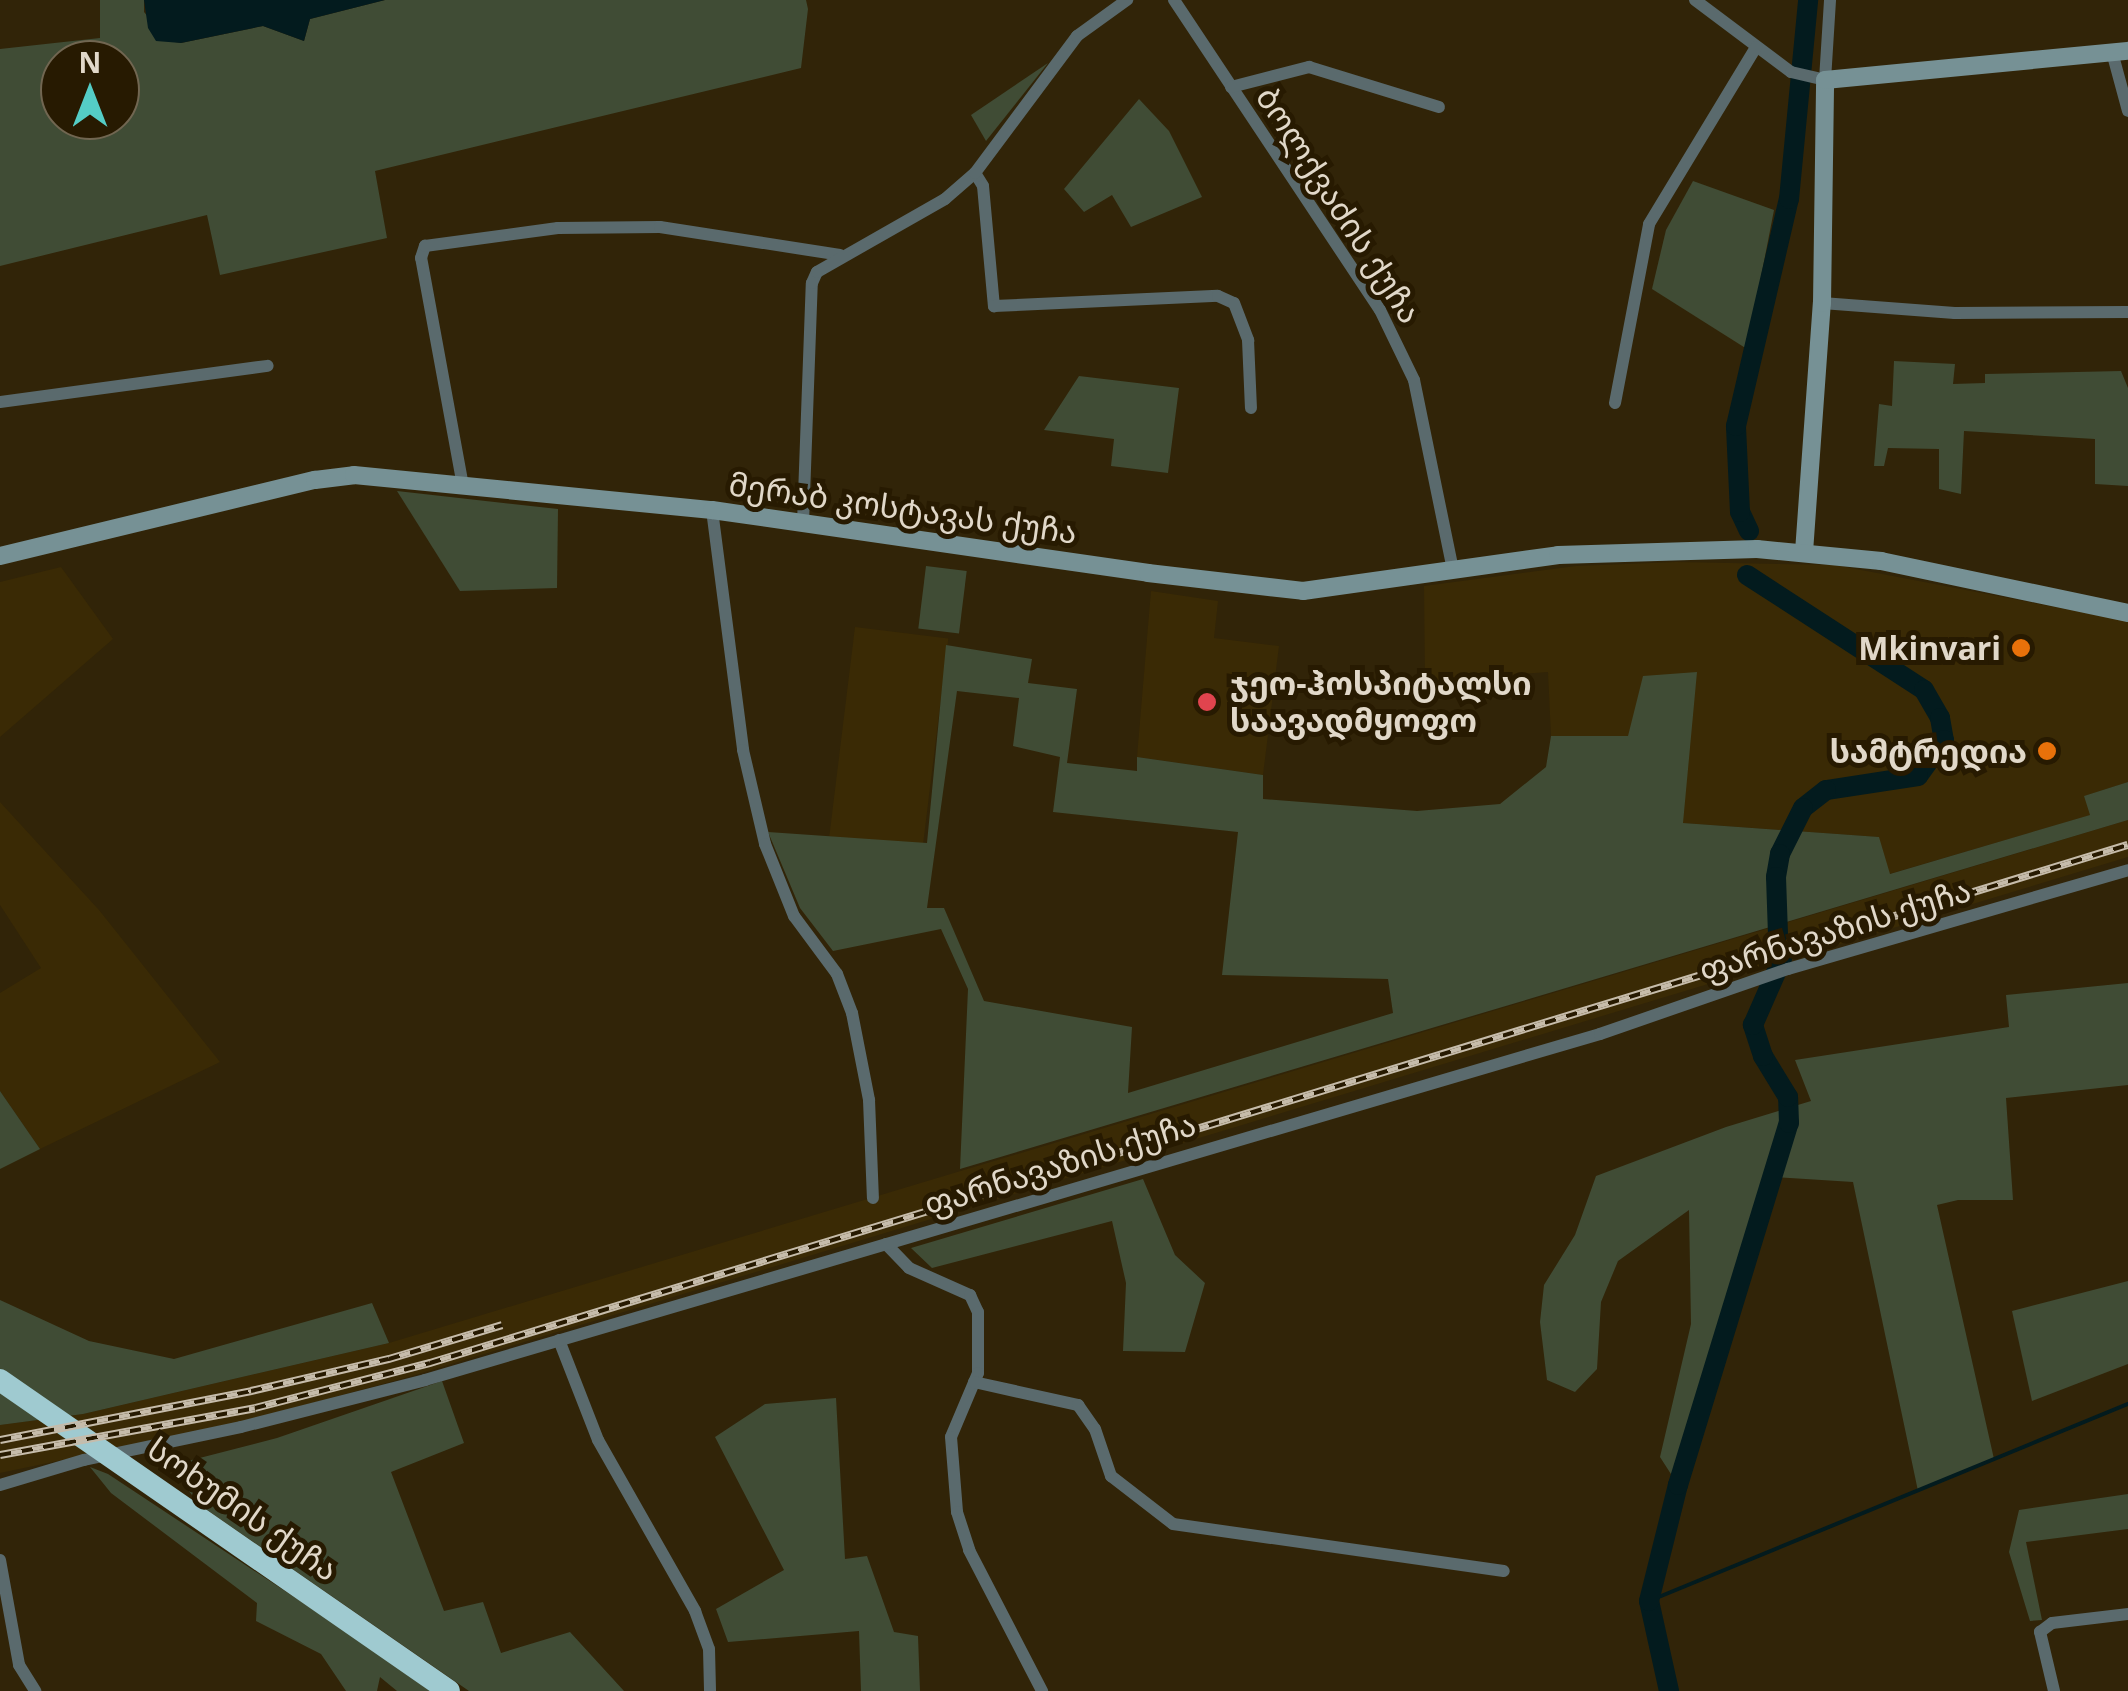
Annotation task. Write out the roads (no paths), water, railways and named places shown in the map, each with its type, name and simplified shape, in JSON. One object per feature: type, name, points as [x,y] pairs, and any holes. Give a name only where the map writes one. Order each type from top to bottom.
[{"type":"highway","name":"სოხუმის ქუჩა","points":[[0,1380],[448,1691]]},
{"type":"main road","points":[[1804,552],[1822,303],[1826,80],[2120,52]]},
{"type":"main road","name":"მერაბ კოსტავას ქუჩა","points":[[0,556],[314,480],[354,475],[712,510],[1148,573],[1304,590],[1636,551],[1804,552],[1881,561],[2128,612]]},
{"type":"street","points":[[803,523],[812,284],[817,272],[840,255],[945,199],[975,173],[1077,36],[1127,0]]},
{"type":"street","name":"ბოლქვაძის ქუჩა","points":[[1174,0],[1380,310],[1414,380],[1453,570]]},
{"type":"street","points":[[1695,0],[1797,74],[1826,80],[1830,0]]},
{"type":"street","points":[[1614,403],[1649,224],[1756,47]]},
{"type":"street","points":[[2120,52],[2128,111]]},
{"type":"street","points":[[1231,87],[1309,67],[1439,107]]},
{"type":"street","points":[[975,173],[983,186],[994,306],[1218,296],[1234,303],[1248,340],[1251,408]]},
{"type":"street","points":[[463,486],[421,258],[426,246],[558,228],[660,227],[840,255]]},
{"type":"street","points":[[1822,303],[1956,313],[2128,312]]},
{"type":"street","points":[[0,402],[268,366]]},
{"type":"street","points":[[712,510],[743,750],[760,825],[794,916],[838,974],[852,1013],[868,1100],[873,1198]]},
{"type":"street","name":"ფარნავაზის ქუჩა","points":[[0,1484],[84,1460],[352,1399],[559,1340],[1600,1034],[1788,969],[2128,870]]},
{"type":"street","points":[[886,1244],[909,1268],[970,1295],[978,1312],[974,1382],[951,1437],[957,1512],[969,1550],[1042,1691]]},
{"type":"street","points":[[559,1340],[598,1440],[695,1611],[709,1649],[710,1691]]},
{"type":"street","points":[[974,1382],[1078,1405],[1095,1429],[1111,1476],[1136,1500],[1173,1524],[1504,1571]]},
{"type":"street","points":[[0,1560],[18,1665],[35,1691]]},
{"type":"street","points":[[2054,1691],[2040,1632],[2052,1623],[2128,1614]]},
{"type":"water","points":[[144,0],[385,0],[310,19],[304,41],[263,26],[181,43],[156,41],[148,28]]},
{"type":"waterway","points":[[1749,531],[1740,512],[1736,426],[1789,199],[1808,0]]},
{"type":"waterway","points":[[1747,575],[1924,690],[1940,718],[1944,740],[1918,776],[1826,790],[1803,808],[1780,854],[1776,877],[1778,934]]},
{"type":"waterway","points":[[1669,1691],[1649,1601],[1678,1485],[1789,1123],[1788,1097],[1763,1056],[1753,1025],[1782,959]]},
{"type":"waterway","points":[[1649,1601],[2128,1404]]},
{"type":"railway","points":[[0,1455],[255,1408],[430,1363],[2128,845]]},
{"type":"railway","points":[[0,1440],[251,1391],[389,1359],[502,1325]]},
{"type":"place","name":"Mkinvari","points":[[2021,648]]},
{"type":"place","name":"ჯეო-ჰოსპიტალსი საავადმყოფო","points":[[1207,702]]},
{"type":"place","name":"სამტრედია","points":[[2047,751]]}]
